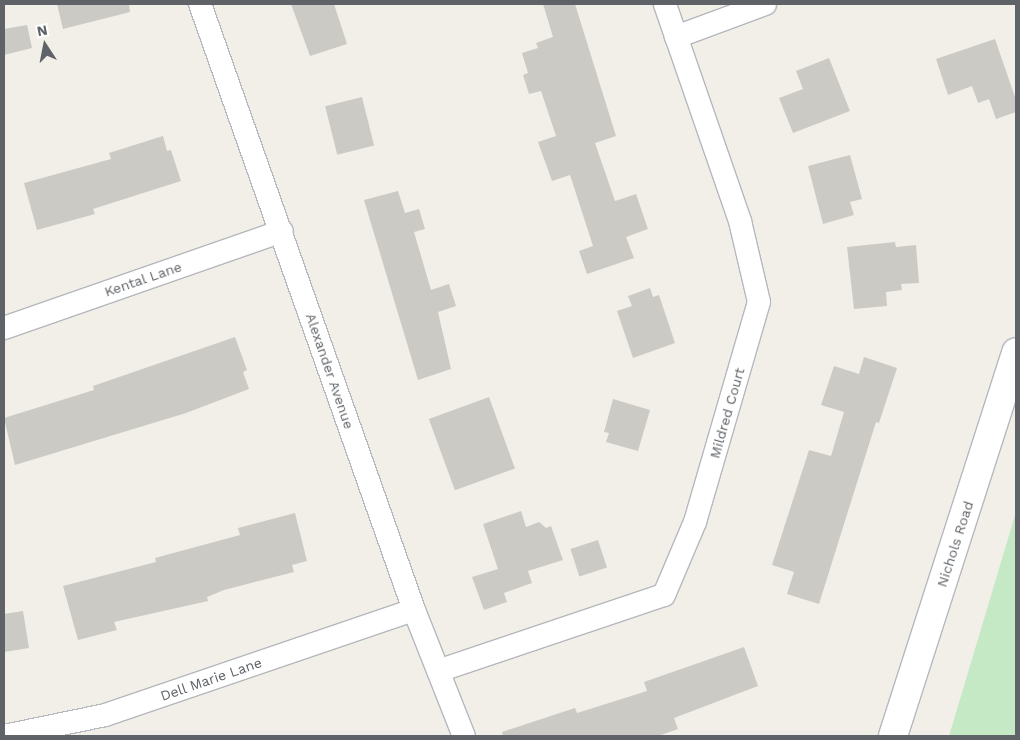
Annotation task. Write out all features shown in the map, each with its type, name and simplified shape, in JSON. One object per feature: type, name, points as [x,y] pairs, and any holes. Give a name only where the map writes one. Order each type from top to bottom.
[{"type":"street","name":"Alexander Avenue","points":[[200,4],[282,231],[414,610],[441,670],[464,736]]},
{"type":"street","name":"Mildred Court","points":[[441,670],[664,595],[695,522],[758,302],[740,221],[665,4]]},
{"type":"street","points":[[676,37],[765,4]]},
{"type":"street","name":"Kental Lane","points":[[4,328],[282,231]]},
{"type":"street","name":"Nichols Road","points":[[893,736],[1016,352]]},
{"type":"street","name":"Dell Marie Lane","points":[[4,736],[105,716],[414,610]]},
{"type":"green space","points":[[1016,512],[1016,736],[949,736]]},
{"type":"building","points":[[57,4],[129,4],[130,12],[63,29]]},
{"type":"building","points":[[291,4],[334,4],[347,44],[310,56]]},
{"type":"building","points":[[543,4],[575,4],[616,136],[595,143],[615,201],[636,194],[648,229],[626,237],[634,258],[587,274],[579,251],[593,246],[570,175],[552,181],[538,142],[556,136],[541,91],[529,94],[523,75],[528,73],[522,53],[538,48],[536,43],[553,37]]},
{"type":"building","points":[[27,25],[32,48],[4,55],[4,29]]},
{"type":"building","points":[[995,39],[1016,100],[1016,112],[996,119],[989,99],[978,103],[972,86],[948,95],[936,59]]},
{"type":"building","points":[[829,58],[850,111],[793,133],[779,98],[803,89],[796,71]]},
{"type":"building","points":[[362,97],[374,146],[337,155],[325,106]]},
{"type":"building","points":[[163,136],[167,151],[171,150],[181,181],[93,209],[95,214],[37,230],[24,183],[111,159],[109,153]]},
{"type":"building","points":[[850,155],[862,199],[850,202],[854,215],[823,224],[808,166]]},
{"type":"building","points":[[398,191],[405,213],[419,209],[425,229],[414,232],[431,290],[449,284],[456,306],[438,312],[451,369],[418,380],[364,200]]},
{"type":"building","points":[[895,242],[896,247],[916,245],[919,283],[901,284],[902,290],[886,292],[887,306],[854,309],[847,247]]},
{"type":"building","points":[[650,288],[653,297],[659,295],[675,343],[633,358],[617,311],[632,306],[628,296]]},
{"type":"building","points":[[235,337],[247,370],[243,372],[249,389],[186,413],[15,465],[4,418],[94,390],[93,386]]},
{"type":"building","points":[[864,357],[897,368],[879,423],[876,422],[819,604],[787,594],[794,572],[772,565],[809,450],[831,456],[844,412],[821,405],[834,366],[859,374]]},
{"type":"building","points":[[489,397],[515,468],[455,490],[429,419]]},
{"type":"building","points":[[613,399],[650,410],[638,451],[606,442],[609,433],[604,432]]},
{"type":"building","points":[[521,511],[526,527],[539,522],[546,528],[551,526],[563,560],[528,571],[532,583],[504,593],[507,602],[484,610],[472,577],[498,569],[483,524]]},
{"type":"building","points":[[295,513],[307,561],[292,565],[294,572],[224,590],[207,597],[208,601],[114,622],[117,630],[78,640],[63,586],[156,562],[155,558],[240,535],[238,528]]},
{"type":"building","points":[[598,540],[607,568],[579,577],[570,549]]},
{"type":"building","points":[[23,611],[29,648],[4,652],[4,614]]},
{"type":"building","points":[[744,647],[758,686],[674,718],[678,729],[658,736],[503,736],[502,732],[575,708],[577,713],[647,691],[644,682]]}]
